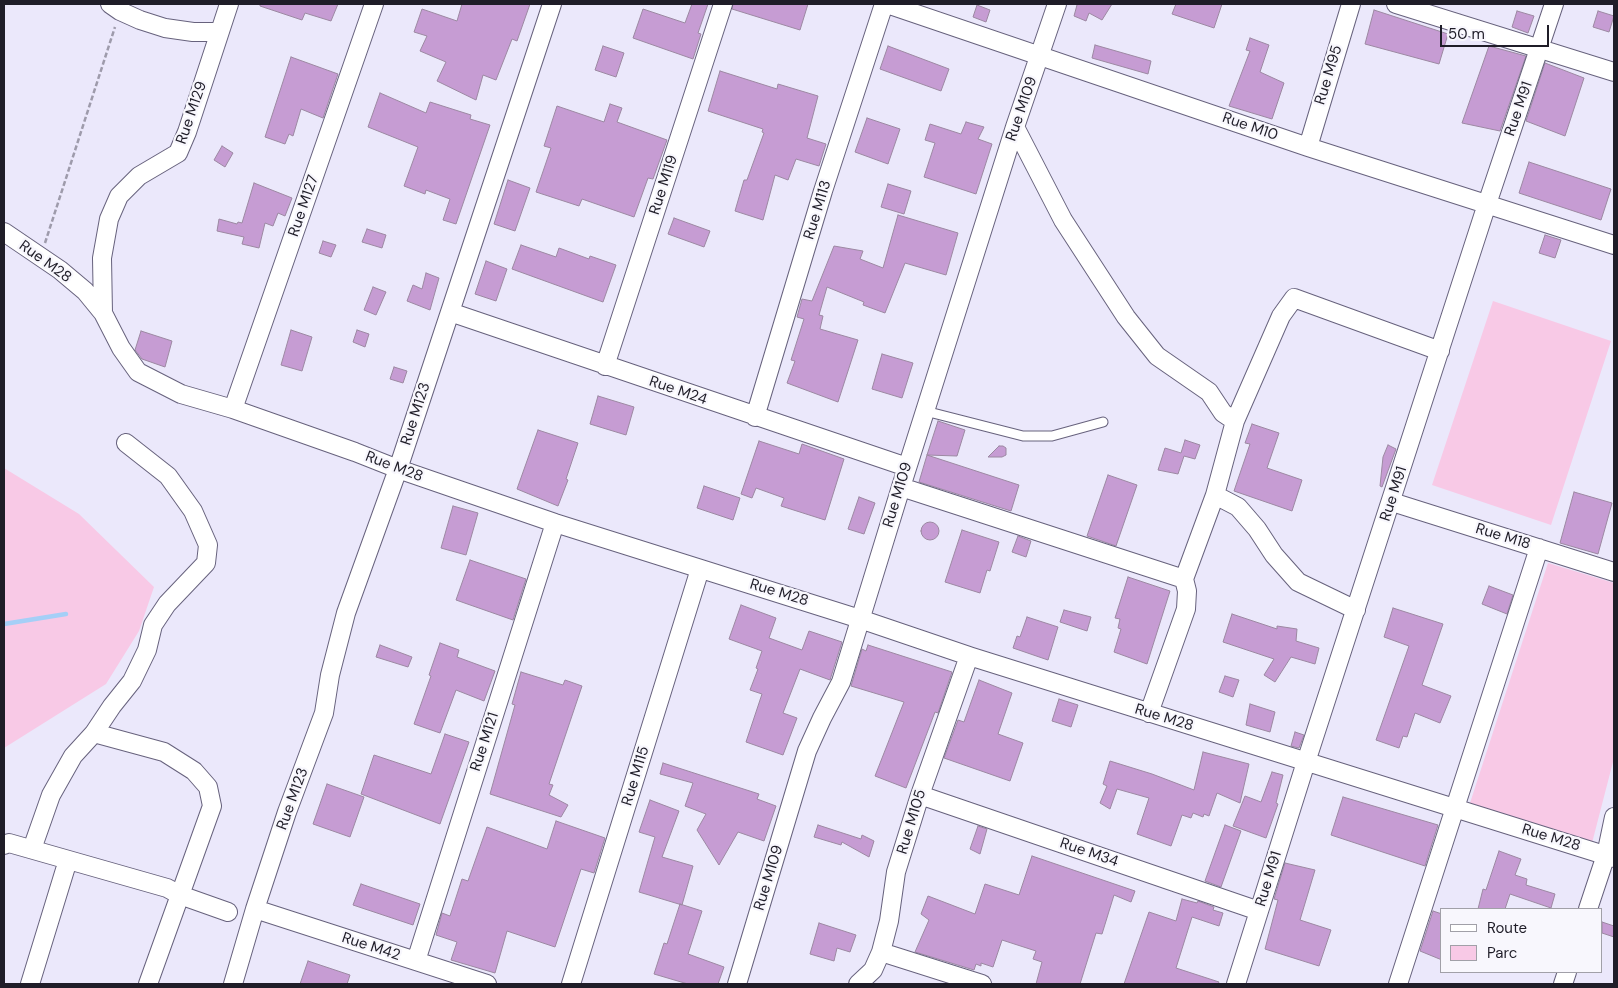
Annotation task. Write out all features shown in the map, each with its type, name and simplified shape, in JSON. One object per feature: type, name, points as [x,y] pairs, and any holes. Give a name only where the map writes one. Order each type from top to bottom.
[{"type":"street","name":"Rue M129","points":[[103,313],[102,258],[110,218],[119,196],[139,176],[178,153],[187,132],[229,4]]},
{"type":"street","name":"Rue M127","points":[[233,409],[374,4]]},
{"type":"street","name":"Rue M123","points":[[233,984],[287,812],[324,713],[330,675],[346,613],[398,469],[552,4]]},
{"type":"street","name":"Rue M119","points":[[605,366],[724,4]]},
{"type":"street","name":"Rue M10","points":[[885,4],[1308,147],[1614,245]]},
{"type":"street","name":"Rue M113","points":[[755,417],[823,191],[885,4]]},
{"type":"street","name":"Rue M109","points":[[737,984],[807,751],[822,718],[842,682],[925,410],[1015,127],[1057,4]]},
{"type":"street","name":"Rue M95","points":[[1308,147],[1351,4]]},
{"type":"street","points":[[1396,4],[1614,72]]},
{"type":"street","name":"Rue M91","points":[[1236,984],[1487,204],[1554,4]]},
{"type":"street","points":[[115,7],[140,20],[165,28],[194,32],[219,32]]},
{"type":"street","points":[[1015,127],[1063,220],[1126,317],[1157,356],[1209,392],[1223,413],[1235,421]]},
{"type":"street","name":"Rue M28","points":[[4,232],[60,270],[78,286],[103,313],[121,348],[138,372],[181,394],[233,409],[555,523],[1149,713],[1610,856]]},
{"type":"street","points":[[1149,713],[1186,609],[1187,590],[1184,579],[1215,495],[1235,421],[1282,316],[1294,298],[1440,350]]},
{"type":"street","name":"Rue M24","points":[[450,312],[907,467]]},
{"type":"street","points":[[32,850],[51,795],[73,756],[94,733],[132,681],[146,650],[153,625],[167,604],[206,563],[208,545],[193,511],[168,476],[126,443]]},
{"type":"street","points":[[901,487],[1184,579]]},
{"type":"street","points":[[1215,495],[1238,507],[1257,529],[1274,555],[1298,582],[1356,610]]},
{"type":"street","name":"Rue M18","points":[[1392,502],[1614,572]]},
{"type":"street","name":"Rue M121","points":[[416,961],[555,523]]},
{"type":"street","points":[[1398,984],[1539,548]]},
{"type":"street","name":"Rue M115","points":[[571,984],[700,569]]},
{"type":"street","name":"Rue M105","points":[[858,984],[873,970],[881,952],[889,921],[896,872],[920,795],[969,656]]},
{"type":"street","points":[[94,733],[164,752],[194,771],[208,787],[212,806],[148,984]]},
{"type":"street","name":"Rue M34","points":[[920,795],[1259,911]]},
{"type":"street","points":[[1588,908],[1610,856],[1614,817]]},
{"type":"street","points":[[4,845],[9,843],[167,888],[180,895],[228,912]]},
{"type":"street","points":[[30,984],[68,860]]},
{"type":"street","name":"Rue M42","points":[[255,910],[487,984]]},
{"type":"street","points":[[881,952],[982,984]]},
{"type":"lane","points":[[925,410],[1023,436],[1052,436],[1103,422]]},
{"type":"path","points":[[40,258],[115,7]]},
{"type":"green space","points":[[1493,301],[1611,341],[1551,525],[1432,485]]},
{"type":"green space","points":[[4,468],[79,514],[154,587],[139,631],[106,684],[4,748]]},
{"type":"green space","points":[[1548,563],[1614,583],[1614,758],[1592,843],[1470,803]]},
{"type":"building","points":[[260,4],[338,4],[331,21],[305,13],[302,20],[260,6]]},
{"type":"building","points":[[462,4],[530,4],[517,41],[512,39],[496,80],[483,75],[476,100],[437,81],[446,62],[420,51],[427,36],[414,32],[422,9],[457,21]]},
{"type":"building","points":[[692,4],[708,4],[698,33],[701,34],[693,59],[633,38],[643,9],[685,23]]},
{"type":"building","points":[[733,4],[808,4],[800,30],[732,9]]},
{"type":"building","points":[[1075,4],[1112,4],[1102,20],[1089,13],[1086,21],[1074,16],[1077,5]]},
{"type":"building","points":[[1176,4],[1222,4],[1214,28],[1172,14]]},
{"type":"building","points":[[977,5],[990,10],[986,22],[973,17]]},
{"type":"building","points":[[1374,10],[1448,34],[1439,64],[1365,44]]},
{"type":"building","points":[[1517,11],[1534,16],[1528,33],[1512,27]]},
{"type":"building","points":[[1598,11],[1614,16],[1609,32],[1593,27]]},
{"type":"building","points":[[1250,38],[1269,45],[1260,72],[1284,83],[1272,119],[1229,106],[1250,51],[1246,50]]},
{"type":"building","points":[[1095,45],[1151,61],[1148,74],[1092,58]]},
{"type":"building","points":[[603,46],[624,53],[616,77],[595,70]]},
{"type":"building","points":[[888,46],[949,69],[941,91],[880,69]]},
{"type":"building","points":[[1489,46],[1526,56],[1500,131],[1462,123]]},
{"type":"building","points":[[291,57],[338,74],[323,118],[301,109],[293,136],[289,134],[285,144],[265,137]]},
{"type":"building","points":[[1545,63],[1584,78],[1565,136],[1526,121]]},
{"type":"building","points":[[720,71],[777,89],[778,84],[818,96],[807,138],[826,144],[819,166],[796,159],[788,180],[775,175],[763,220],[735,211],[744,180],[747,180],[764,133],[762,132],[763,129],[708,111]]},
{"type":"building","points":[[380,93],[426,113],[430,102],[471,115],[470,119],[490,125],[456,224],[443,220],[450,199],[426,190],[425,194],[404,186],[418,147],[368,127]]},
{"type":"building","points":[[610,104],[622,108],[617,122],[667,140],[653,179],[648,178],[634,217],[582,199],[579,206],[536,192],[551,148],[544,146],[557,106],[604,122]]},
{"type":"building","points":[[867,118],[900,129],[888,164],[855,152]]},
{"type":"building","points":[[966,122],[984,127],[978,139],[992,144],[976,194],[924,177],[935,143],[925,140],[930,124],[961,134]]},
{"type":"building","points":[[222,146],[233,153],[225,167],[214,160]]},
{"type":"building","points":[[1529,162],[1611,189],[1601,220],[1519,193]]},
{"type":"building","points":[[508,180],[530,188],[515,231],[494,224]]},
{"type":"building","points":[[254,183],[292,198],[285,216],[278,213],[273,226],[265,223],[259,248],[242,244],[244,237],[217,231],[219,219],[237,224],[238,222],[242,223]]},
{"type":"building","points":[[888,184],[911,191],[904,214],[881,207]]},
{"type":"building","points":[[898,215],[958,233],[946,275],[905,263],[885,313],[863,305],[864,302],[827,287],[819,315],[823,316],[820,329],[858,340],[838,402],[787,383],[795,361],[791,360],[804,319],[797,317],[802,299],[812,301],[834,246],[863,251],[860,259],[883,268]]},
{"type":"building","points":[[674,218],[710,231],[704,247],[668,234]]},
{"type":"building","points":[[367,229],[386,235],[382,248],[362,242]]},
{"type":"building","points":[[1545,235],[1561,240],[1555,258],[1539,253]]},
{"type":"building","points":[[323,241],[336,245],[331,257],[319,253]]},
{"type":"building","points":[[521,245],[556,257],[559,248],[589,259],[590,256],[616,265],[603,302],[512,269]]},
{"type":"building","points":[[486,261],[507,269],[496,301],[475,294]]},
{"type":"building","points":[[426,273],[439,278],[430,310],[407,301],[413,285],[422,289]]},
{"type":"building","points":[[373,287],[386,292],[376,315],[364,310]]},
{"type":"building","points":[[291,330],[312,337],[302,371],[281,365]]},
{"type":"building","points":[[357,330],[369,334],[365,347],[353,342]]},
{"type":"building","points":[[141,331],[172,341],[165,367],[142,359],[135,350]]},
{"type":"building","points":[[882,354],[913,363],[902,398],[872,389]]},
{"type":"building","points":[[394,367],[407,371],[403,383],[390,379]]},
{"type":"building","points":[[598,396],[634,407],[626,435],[590,424]]},
{"type":"building","points":[[938,421],[965,430],[957,456],[927,455]]},
{"type":"building","points":[[1252,424],[1279,433],[1267,468],[1302,480],[1292,511],[1234,491],[1250,444],[1245,443]]},
{"type":"building","points":[[538,430],[578,443],[566,479],[568,480],[558,506],[517,489]]},
{"type":"building","points":[[1185,440],[1200,445],[1195,459],[1184,456],[1178,474],[1158,470],[1165,448],[1181,453]]},
{"type":"building","points":[[759,441],[799,454],[802,444],[844,459],[825,520],[781,506],[784,498],[756,488],[752,498],[741,494]]},
{"type":"building","points":[[1388,445],[1396,449],[1382,487],[1380,486],[1383,457]]},
{"type":"building","points":[[999,446],[1006,448],[1006,455],[1002,457],[988,457]]},
{"type":"building","points":[[927,455],[1019,485],[1011,511],[919,482]]},
{"type":"building","points":[[1108,475],[1137,485],[1116,546],[1087,536]]},
{"type":"building","points":[[704,486],[740,498],[733,520],[697,508]]},
{"type":"building","points":[[1574,492],[1612,503],[1598,554],[1560,543]]},
{"type":"building","points":[[859,497],[875,503],[864,534],[848,529]]},
{"type":"building","points":[[453,506],[478,513],[466,555],[441,548]]},
{"type":"building","points":[[930,522],[936,525],[939,531],[936,537],[930,540],[924,537],[921,531],[924,525]]},
{"type":"building","points":[[962,530],[999,542],[990,571],[987,570],[980,593],[945,582]]},
{"type":"building","points":[[1018,536],[1031,541],[1026,557],[1012,552]]},
{"type":"building","points":[[470,560],[526,579],[513,620],[456,600]]},
{"type":"building","points":[[1128,577],[1170,591],[1147,664],[1114,652],[1121,629],[1118,628],[1120,619],[1115,618]]},
{"type":"building","points":[[1489,586],[1513,595],[1507,614],[1482,604]]},
{"type":"building","points":[[741,605],[776,618],[769,638],[802,650],[809,631],[842,642],[830,680],[800,669],[783,713],[797,718],[783,755],[746,742],[762,694],[750,690],[762,651],[729,639]]},
{"type":"building","points":[[1393,608],[1443,624],[1422,685],[1451,696],[1440,723],[1415,713],[1407,737],[1403,736],[1399,748],[1376,740],[1409,646],[1384,637]]},
{"type":"building","points":[[1064,610],[1091,617],[1087,631],[1060,622]]},
{"type":"building","points":[[1232,614],[1277,629],[1277,626],[1297,629],[1296,641],[1319,648],[1315,664],[1291,657],[1275,682],[1264,675],[1274,659],[1223,642]]},
{"type":"building","points":[[1027,617],[1058,627],[1048,660],[1013,648],[1017,636],[1020,637]]},
{"type":"building","points":[[440,643],[459,650],[457,657],[495,671],[484,701],[456,690],[440,733],[414,724],[431,676],[429,675]]},
{"type":"building","points":[[380,645],[412,657],[408,667],[376,657]]},
{"type":"building","points":[[868,645],[952,672],[938,713],[935,712],[906,788],[875,776],[904,702],[851,686],[862,649],[866,651]]},
{"type":"building","points":[[521,672],[563,685],[565,680],[582,686],[549,784],[553,785],[549,795],[568,805],[561,817],[490,794],[515,705],[512,704]]},
{"type":"building","points":[[1225,676],[1239,680],[1233,697],[1219,692]]},
{"type":"building","points":[[979,680],[1012,693],[998,734],[1023,743],[1010,781],[944,758],[958,720],[964,722]]},
{"type":"building","points":[[1059,699],[1078,705],[1071,727],[1052,721]]},
{"type":"building","points":[[1250,704],[1275,712],[1270,732],[1246,725]]},
{"type":"building","points":[[1295,732],[1304,735],[1299,748],[1291,746]]},
{"type":"building","points":[[445,734],[469,742],[440,824],[361,794],[374,755],[431,774]]},
{"type":"building","points":[[1203,752],[1249,764],[1240,803],[1217,793],[1209,816],[1204,814],[1203,817],[1193,813],[1191,818],[1182,815],[1171,846],[1137,834],[1149,798],[1117,789],[1110,809],[1100,803],[1107,786],[1103,784],[1110,761],[1194,790]]},
{"type":"building","points":[[663,763],[759,794],[757,799],[776,806],[764,841],[738,832],[719,865],[697,830],[706,814],[685,806],[693,783],[660,774]]},
{"type":"building","points":[[1272,772],[1283,775],[1276,803],[1278,804],[1266,838],[1233,826],[1245,796],[1261,802]]},
{"type":"building","points":[[327,784],[364,797],[350,837],[313,824]]},
{"type":"building","points":[[1343,797],[1438,825],[1425,866],[1331,835]]},
{"type":"building","points":[[650,800],[679,811],[662,857],[693,866],[682,905],[639,892],[655,837],[639,832]]},
{"type":"building","points":[[556,821],[605,838],[594,873],[581,869],[555,947],[507,931],[495,973],[451,960],[457,942],[436,935],[442,913],[450,916],[462,879],[468,881],[487,827],[547,849]]},
{"type":"building","points":[[818,825],[861,839],[862,835],[874,841],[869,857],[842,842],[841,845],[814,837]]},
{"type":"building","points":[[1225,825],[1241,831],[1221,887],[1205,881]]},
{"type":"building","points":[[978,826],[987,829],[980,854],[970,849]]},
{"type":"building","points":[[1499,851],[1521,859],[1515,875],[1527,879],[1526,885],[1555,894],[1551,908],[1510,894],[1505,908],[1478,908],[1483,889],[1486,890]]},
{"type":"building","points":[[1032,856],[1135,891],[1131,902],[1114,895],[1102,934],[1096,933],[1080,984],[1036,984],[1042,962],[1033,959],[1036,951],[1002,940],[993,967],[981,963],[981,966],[976,964],[974,970],[915,952],[929,920],[921,914],[928,896],[975,914],[985,884],[1019,895]]},
{"type":"building","points":[[1285,863],[1315,870],[1300,920],[1331,930],[1319,966],[1265,949],[1278,900],[1274,899]]},
{"type":"building","points":[[361,884],[420,904],[413,925],[353,905]]},
{"type":"building","points":[[1182,899],[1197,903],[1198,901],[1214,907],[1213,910],[1223,913],[1219,926],[1192,917],[1176,968],[1219,982],[1218,984],[1124,984],[1149,912],[1176,921]]},
{"type":"building","points":[[680,904],[702,911],[688,954],[724,967],[718,984],[688,984],[654,974],[664,943],[667,944]]},
{"type":"building","points":[[1433,911],[1440,913],[1440,959],[1420,951]]},
{"type":"building","points":[[1603,922],[1614,926],[1614,937],[1603,933]]},
{"type":"building","points":[[819,923],[856,935],[850,952],[837,948],[834,961],[810,954]]},
{"type":"building","points":[[308,961],[350,975],[347,984],[300,984]]},
{"type":"waterway","points":[[4,624],[66,614]]}]
